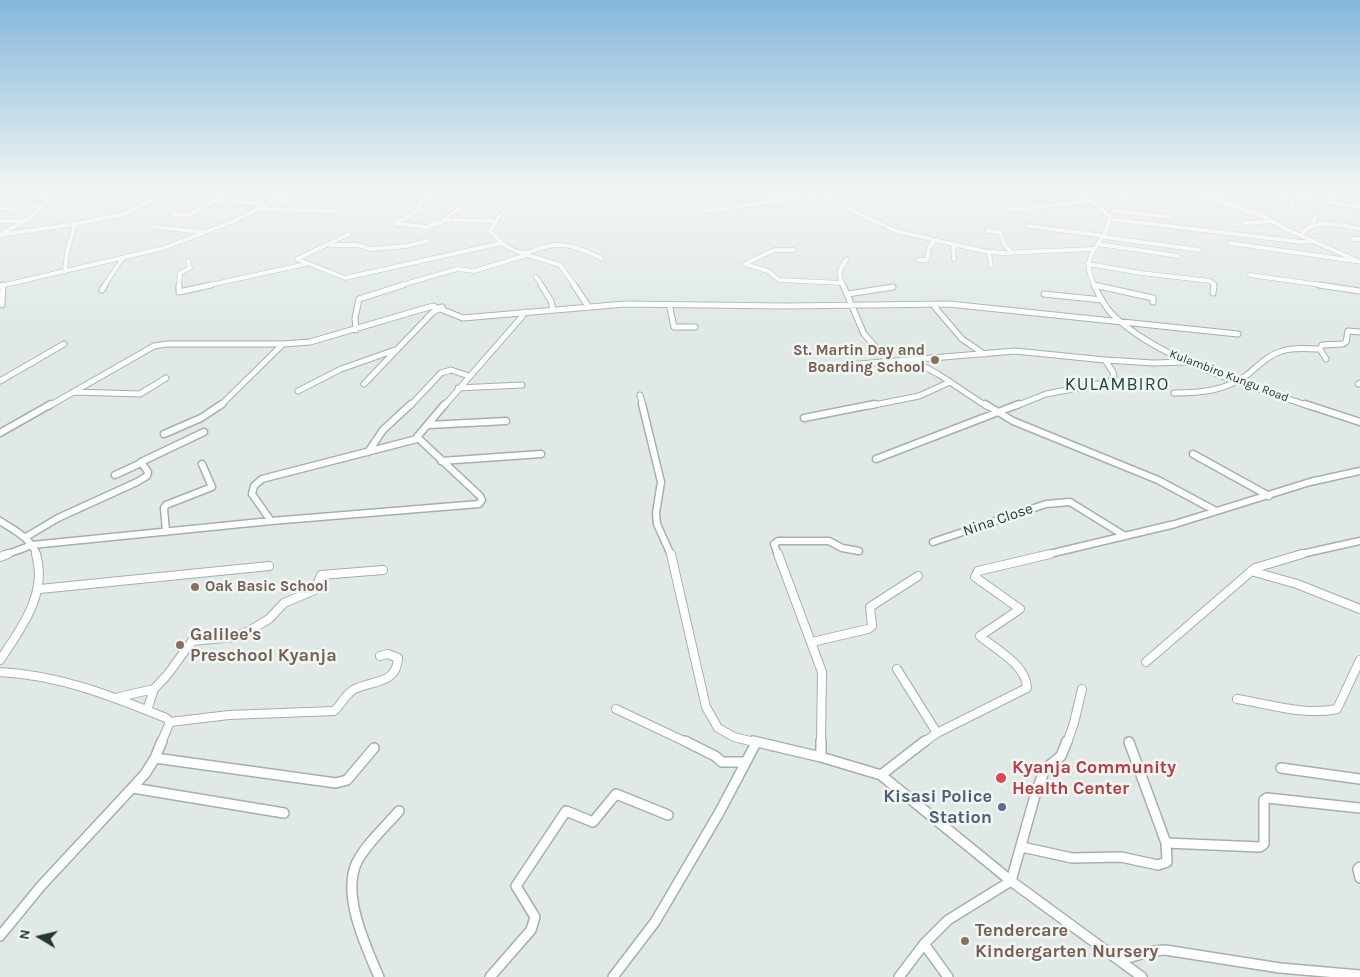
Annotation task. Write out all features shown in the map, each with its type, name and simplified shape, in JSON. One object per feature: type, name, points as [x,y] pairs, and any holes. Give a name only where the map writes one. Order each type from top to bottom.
[{"type":"street","points":[[65,271],[72,237]]},
{"type":"street","points":[[2,305],[2,286],[164,248],[193,237]]},
{"type":"street","points":[[344,237],[297,259],[345,278],[502,243]]},
{"type":"street","points":[[495,237],[510,249],[560,265],[588,306]]},
{"type":"street","points":[[920,237],[989,252],[1093,249]]},
{"type":"street","points":[[1001,237],[1004,245],[1012,252]]},
{"type":"street","points":[[1104,237],[1093,249],[1088,264],[1141,273],[1210,281],[1214,284],[1213,293]]},
{"type":"street","points":[[1108,237],[1199,250]]},
{"type":"street","points":[[1254,237],[1306,243],[1315,241]]},
{"type":"street","points":[[1303,237],[1360,261]]},
{"type":"street","points":[[1354,239],[1360,239]]},
{"type":"street","points":[[918,260],[927,260],[930,246],[935,240]]},
{"type":"street","points":[[326,245],[357,245],[372,249],[406,246],[427,241]]},
{"type":"street","points":[[1230,243],[1360,261]]},
{"type":"street","points":[[1098,244],[1178,256]]},
{"type":"street","points":[[356,330],[359,299],[362,297],[461,268],[474,271],[559,245],[601,258]]},
{"type":"street","points":[[954,259],[954,248],[956,245]]},
{"type":"street","points":[[794,250],[774,250],[745,264],[769,272],[779,280],[842,283]]},
{"type":"street","points":[[989,252],[991,266]]},
{"type":"street","points":[[102,290],[123,258]]},
{"type":"street","points":[[847,259],[839,269],[839,278],[853,304],[864,334],[888,361]]},
{"type":"street","points":[[188,261],[190,268],[180,272],[179,292],[307,264]]},
{"type":"street","name":"Kulambiro Kungu Road","points":[[1088,264],[1094,285],[1112,314],[1156,346],[1187,362],[1360,422]]},
{"type":"street","points":[[1250,275],[1360,291]]},
{"type":"street","points":[[536,277],[551,301],[553,310]]},
{"type":"street","points":[[1094,285],[1153,298],[1153,302]]},
{"type":"street","points":[[848,294],[894,287]]},
{"type":"street","points":[[1044,294],[1102,300]]},
{"type":"street","points":[[669,304],[674,327],[694,327]]},
{"type":"street","points":[[0,433],[146,349],[158,345],[283,344],[323,340],[429,306],[442,307],[463,318],[588,306],[669,304],[981,306],[1238,334]]},
{"type":"street","points":[[933,305],[957,335],[984,354]]},
{"type":"street","points":[[364,384],[432,312],[442,307]]},
{"type":"street","points":[[271,521],[252,494],[252,488],[257,482],[268,477],[417,439],[458,388],[526,312]]},
{"type":"street","points":[[1174,393],[1203,393],[1238,381],[1265,360],[1279,352],[1298,349],[1320,349],[1322,346],[1346,342],[1348,331],[1360,332]]},
{"type":"street","points":[[0,380],[22,370],[64,344]]},
{"type":"street","points":[[164,434],[217,409],[283,344]]},
{"type":"street","points":[[1320,349],[1326,359]]},
{"type":"street","points":[[298,390],[341,369],[397,350]]},
{"type":"street","points":[[812,368],[1019,351],[1105,360],[1154,363],[1187,362]]},
{"type":"street","points":[[912,359],[995,412],[1095,456],[1158,480],[1214,510]]},
{"type":"street","points":[[876,459],[1046,394],[1109,382],[1114,378],[1105,360]]},
{"type":"street","points":[[368,452],[383,430],[395,421],[441,373],[452,370],[469,376]]},
{"type":"street","points":[[72,392],[140,394],[166,378]]},
{"type":"street","points":[[804,418],[919,396],[950,382]]},
{"type":"street","points":[[458,388],[522,385]]},
{"type":"street","points":[[640,395],[661,482],[656,513],[657,524],[673,558],[706,706],[715,723],[724,733],[756,743],[821,757],[880,775],[1011,881],[1142,977]]},
{"type":"street","points":[[428,425],[506,421]]},
{"type":"street","points":[[115,474],[204,432]]},
{"type":"street","points":[[0,557],[32,545],[271,521],[476,505],[481,502],[480,496],[417,439]]},
{"type":"street","points":[[441,461],[540,454]]},
{"type":"street","points":[[1194,454],[1269,496]]},
{"type":"street","points":[[26,538],[58,518],[145,478],[148,472],[141,463]]},
{"type":"street","points":[[166,532],[164,508],[166,505],[212,487],[202,464]]},
{"type":"street","points":[[880,775],[937,733],[1027,688],[1027,680],[1014,665],[1002,652],[980,636],[984,631],[1015,613],[1020,608],[978,579],[976,573],[978,571],[1175,524],[1214,510],[1269,496],[1310,482],[1360,471]]},
{"type":"street","name":"Nina Close","points":[[933,542],[1046,504],[1064,501],[1078,506],[1125,536]]},
{"type":"street","points":[[0,521],[10,525],[32,545],[39,560],[40,590],[18,634],[0,660]]},
{"type":"street","points":[[821,757],[823,684],[820,667],[812,642],[786,580],[775,543],[778,541],[824,541],[842,548],[859,551]]},
{"type":"street","points":[[1146,662],[1251,571],[1261,565],[1360,541]]},
{"type":"street","points":[[40,590],[268,566]]},
{"type":"street","points":[[147,710],[154,689],[168,674],[192,641],[234,636],[247,632],[269,619],[284,602],[315,590],[322,575],[383,570]]},
{"type":"street","points":[[1251,571],[1298,584],[1360,610]]},
{"type":"street","points":[[812,642],[868,629],[872,626],[873,622],[870,607],[918,576]]},
{"type":"street","points":[[170,722],[229,715],[334,711],[340,707],[350,692],[389,678],[396,672],[399,665],[398,658],[388,654],[380,656]]},
{"type":"street","points":[[1237,699],[1316,711],[1332,711],[1337,709],[1360,660]]},
{"type":"street","points":[[897,669],[937,733]]},
{"type":"street","points":[[0,672],[34,673],[118,697],[166,718],[170,722]]},
{"type":"street","points":[[118,697],[154,689]]},
{"type":"street","points":[[899,977],[924,944],[948,920],[1011,881],[1036,792],[1045,769],[1061,756],[1064,750],[1074,722],[1082,690]]},
{"type":"street","points":[[616,710],[633,716],[715,756],[722,762],[745,762]]},
{"type":"street","points":[[0,936],[41,886],[133,788],[155,758],[170,722]]},
{"type":"street","points":[[1022,847],[1072,858],[1121,857],[1158,865],[1164,864],[1166,862],[1166,843],[1129,742]]},
{"type":"street","points":[[612,977],[655,922],[712,826],[756,743]]},
{"type":"street","points":[[155,758],[336,783],[347,780],[374,748]]},
{"type":"street","points":[[1281,768],[1360,779]]},
{"type":"street","points":[[133,788],[284,813]]},
{"type":"street","points":[[490,977],[531,930],[535,917],[516,886],[566,811],[593,822],[616,794],[668,815]]},
{"type":"street","points":[[1166,843],[1260,847],[1264,844],[1264,800],[1266,798],[1360,808]]},
{"type":"street","points":[[380,977],[361,932],[353,898],[356,864],[399,811]]},
{"type":"street","points":[[1360,867],[1358,872],[1360,878]]},
{"type":"street","points":[[924,944],[948,977]]},
{"type":"street","points":[[1121,960],[1152,951],[1165,950],[1280,968],[1360,975]]},
{"type":"place","name":"St. Martin Day and Boarding School","points":[[935,360]]},
{"type":"place","name":"Oak Basic School","points":[[195,587]]},
{"type":"place","name":"Galilee's Preschool Kyanja","points":[[180,645]]},
{"type":"place","name":"Kyanja Community Health Center","points":[[1001,778]]},
{"type":"place","name":"Kisasi Police Station","points":[[1002,807]]},
{"type":"place","name":"Tendercare Kindergarten Nursery","points":[[965,941]]},
{"type":"district","name":"KULAMBIRO","points":[[1117,385]]}]
